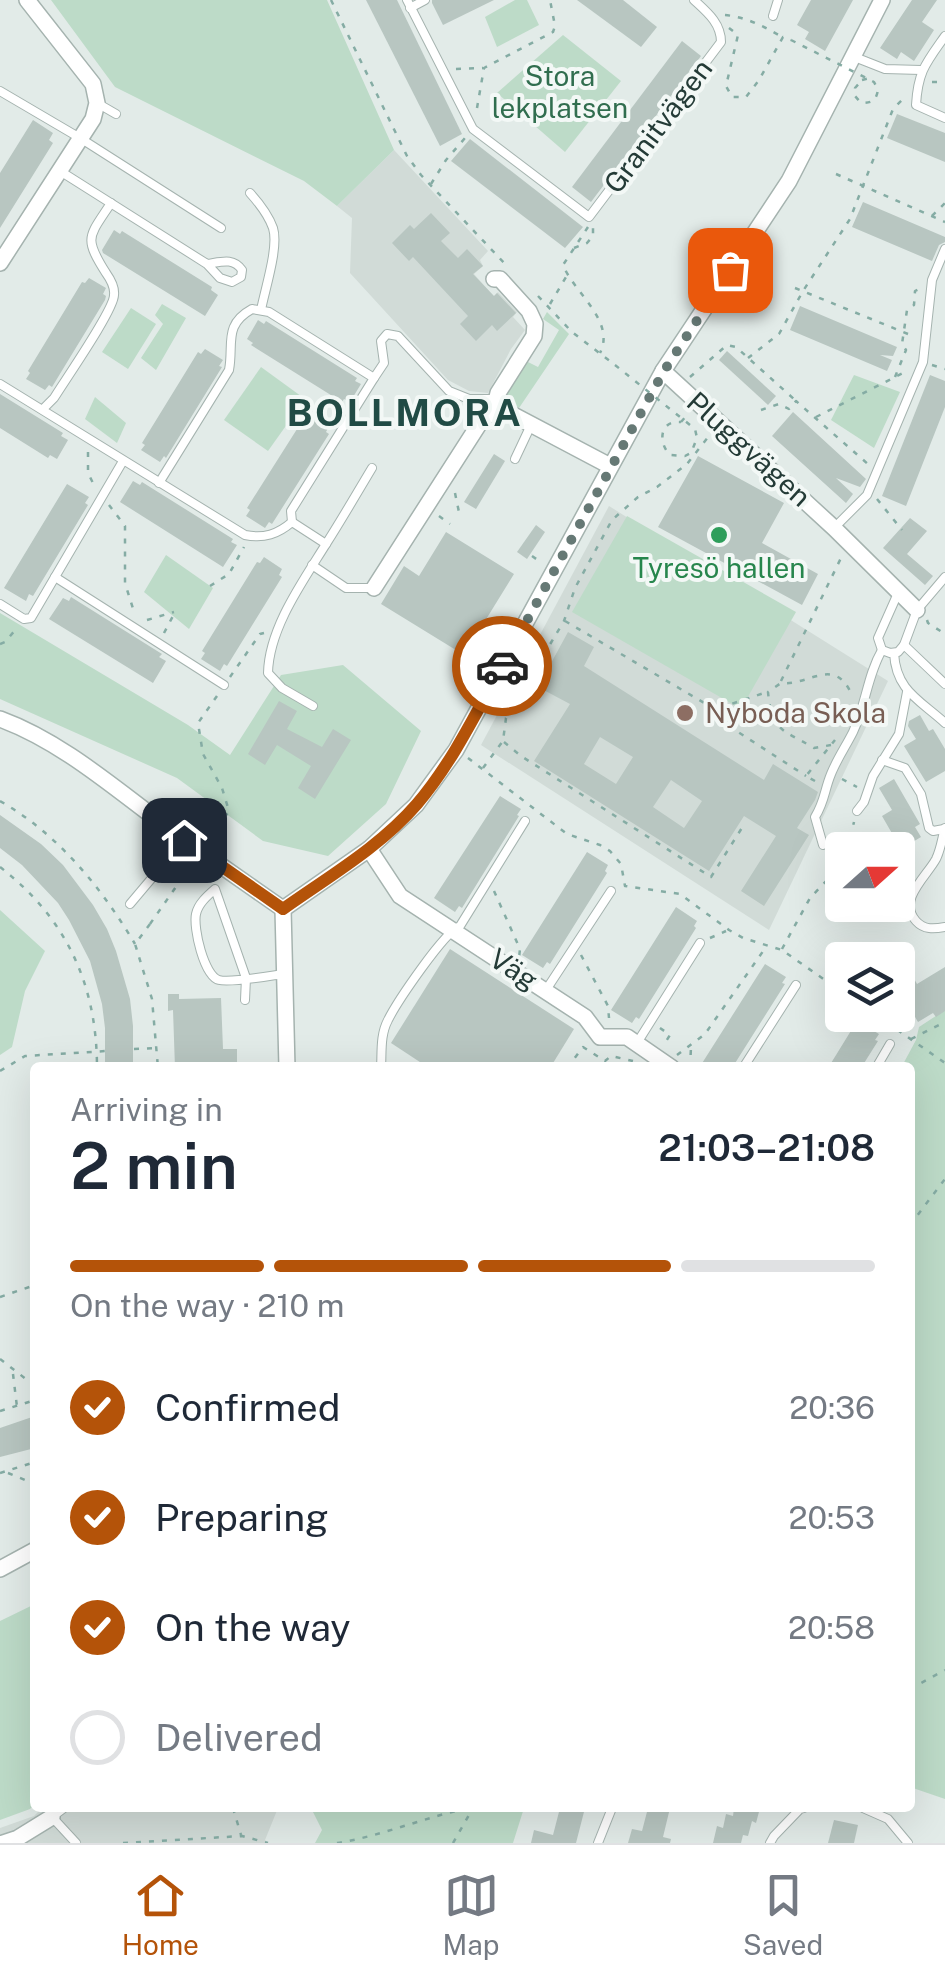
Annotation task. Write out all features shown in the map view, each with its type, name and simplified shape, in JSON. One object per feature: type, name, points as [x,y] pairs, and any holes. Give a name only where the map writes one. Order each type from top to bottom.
[{"type":"street","points":[[0,264],[93,118],[97,103],[93,84],[28,0]]},
{"type":"street","points":[[283,909],[368,848],[416,805],[456,750],[664,371],[789,181],[882,0]]},
{"type":"street","points":[[374,588],[482,418],[494,406],[534,336],[535,324],[529,310],[500,279],[494,279]]},
{"type":"street","name":"Pluggvägen","points":[[664,371],[917,610]]},
{"type":"street","points":[[494,406],[610,466]]},
{"type":"street","points":[[0,719],[82,764],[283,909]]},
{"type":"street","name":"Väg","points":[[368,848],[400,896],[585,1016],[600,1037],[627,1037],[670,1062]]},
{"type":"street","points":[[283,909],[287,1062]]},
{"type":"street","points":[[0,1569],[30,1553]]},
{"type":"street","points":[[15,1841],[58,1812]]},
{"type":"lane","name":"Granitvägen","points":[[425,0],[408,4],[472,129],[589,217],[721,42],[713,18],[694,0]]},
{"type":"lane","points":[[773,16],[778,0]]},
{"type":"lane","points":[[945,36],[921,70],[916,105],[945,118]]},
{"type":"lane","points":[[852,56],[884,70],[921,70]]},
{"type":"lane","points":[[0,90],[222,228]]},
{"type":"lane","points":[[97,103],[116,114]]},
{"type":"lane","points":[[60,171],[207,264]]},
{"type":"lane","points":[[250,193],[274,231],[260,310]]},
{"type":"lane","points":[[42,409],[54,398],[112,305],[113,286],[94,254],[90,239],[111,203]]},
{"type":"lane","name":"Pluggvägen","points":[[834,528],[866,495],[923,362],[932,280],[945,249]]},
{"type":"lane","points":[[159,483],[229,370],[233,325],[252,309],[269,312],[374,378]]},
{"type":"lane","points":[[292,522],[291,511],[384,363],[383,336],[398,336],[450,391],[494,406]]},
{"type":"lane","points":[[0,384],[250,536],[279,533],[292,522]]},
{"type":"lane","points":[[515,458],[531,425]]},
{"type":"lane","points":[[0,604],[24,619],[31,618],[124,461]]},
{"type":"lane","points":[[313,706],[282,688],[268,673],[268,662],[276,632],[372,468]]},
{"type":"lane","points":[[292,522],[326,544]]},
{"type":"lane","points":[[312,565],[346,588],[374,588]]},
{"type":"lane","points":[[55,577],[224,685]]},
{"type":"lane","points":[[882,650],[894,652],[904,645],[917,610],[945,577]]},
{"type":"lane","points":[[823,845],[815,817],[826,801],[838,758],[854,731],[868,680],[882,650],[878,638],[898,593]]},
{"type":"lane","points":[[904,645],[945,684]]},
{"type":"lane","points":[[894,652],[894,666],[903,687],[945,724]]},
{"type":"lane","points":[[857,811],[899,734],[908,692]]},
{"type":"lane","points":[[882,760],[905,768],[921,794],[929,828],[945,828]]},
{"type":"lane","points":[[381,1062],[382,1036],[388,1020],[436,948],[452,929],[460,926],[525,820]]},
{"type":"lane","points":[[945,828],[937,858],[909,906],[913,918],[921,925],[932,929],[945,927]]},
{"type":"lane","points":[[130,904],[184,840]]},
{"type":"lane","points":[[141,868],[151,879]]},
{"type":"lane","points":[[245,1000],[246,978],[215,889],[196,913],[195,932],[208,973],[218,980],[246,978],[283,974]]},
{"type":"lane","points":[[546,990],[610,892]]},
{"type":"lane","points":[[637,1043],[700,943]]},
{"type":"lane","points":[[747,1062],[796,985]]},
{"type":"lane","points":[[880,1062],[890,1044]]},
{"type":"lane","points":[[58,1812],[76,1843]]},
{"type":"lane","points":[[598,1843],[610,1812]]},
{"type":"lane","points":[[770,1843],[796,1812]]},
{"type":"lane","points":[[872,1812],[888,1819],[908,1843]]},
{"type":"path","points":[[332,0],[408,156],[430,185],[516,275]]},
{"type":"path","points":[[442,70],[484,68],[553,32],[550,0]]},
{"type":"path","points":[[783,37],[746,98],[732,98],[726,86],[738,35],[727,26],[724,15],[757,23],[874,82],[878,90],[870,103],[861,103],[855,96],[855,88],[862,80]]},
{"type":"path","points":[[430,185],[472,129],[484,68]]},
{"type":"path","points":[[748,358],[780,334],[844,228],[893,108],[903,99]]},
{"type":"path","points":[[836,174],[945,222]]},
{"type":"path","points":[[931,218],[945,203]]},
{"type":"path","points":[[572,249],[588,243],[593,236],[589,217]]},
{"type":"path","points":[[588,229],[563,265],[599,320],[604,336],[599,354]]},
{"type":"path","points":[[535,324],[567,276]]},
{"type":"path","points":[[895,377],[906,350],[902,344],[907,310],[914,305],[914,291],[919,290],[920,280]]},
{"type":"path","points":[[795,288],[924,340]]},
{"type":"path","points":[[537,296],[572,332],[695,428],[698,438],[691,453],[670,455],[661,441],[662,432],[674,421],[681,422]]},
{"type":"path","points":[[686,382],[728,346],[736,347],[876,471]]},
{"type":"path","points":[[815,418],[920,364]]},
{"type":"path","points":[[761,410],[779,404],[789,409],[796,401]]},
{"type":"path","points":[[483,768],[503,741],[506,718],[564,620],[575,588],[612,520],[686,464],[719,422]]},
{"type":"path","points":[[92,442],[87,458],[92,484],[125,526],[125,583],[134,614],[140,623],[174,612],[159,643]]},
{"type":"path","points":[[452,482],[460,517]]},
{"type":"path","points":[[866,495],[877,499],[902,530]]},
{"type":"path","points":[[433,513],[450,524]]},
{"type":"path","points":[[210,586],[229,574],[250,536]]},
{"type":"path","points":[[706,704],[722,707],[768,692],[781,683],[838,560],[844,555]]},
{"type":"path","points":[[532,556],[542,564]]},
{"type":"path","points":[[0,644],[24,619]]},
{"type":"path","points":[[564,620],[706,704],[721,721],[827,787]]},
{"type":"path","points":[[136,944],[229,811],[204,754],[198,723],[260,634],[276,632]]},
{"type":"path","points":[[781,683],[790,684],[826,672],[841,681],[852,696]]},
{"type":"path","points":[[768,692],[776,726],[814,748],[831,744]]},
{"type":"path","points":[[806,776],[843,728]]},
{"type":"path","points":[[503,741],[711,877],[745,823]]},
{"type":"path","points":[[456,750],[566,834],[610,852],[621,864],[625,886],[680,894],[729,930],[782,950],[825,980]]},
{"type":"path","points":[[843,779],[859,788]]},
{"type":"path","points":[[0,801],[20,812],[65,849],[136,944],[152,1000],[157,1062]]},
{"type":"path","points":[[852,832],[857,811]]},
{"type":"path","points":[[0,867],[46,910],[78,964],[90,1000],[97,1062]]},
{"type":"path","points":[[782,950],[810,898],[825,882]]},
{"type":"path","points":[[486,883],[510,924],[520,949],[518,963]]},
{"type":"path","points":[[700,943],[729,930]]},
{"type":"path","points":[[575,945],[608,1006],[609,1018]]},
{"type":"path","points":[[673,1062],[705,1034],[766,945]]},
{"type":"path","points":[[650,1022],[670,1035],[660,1051]]},
{"type":"path","points":[[912,1040],[945,1022]]},
{"type":"path","points":[[900,1032],[945,1063]]},
{"type":"path","points":[[690,1062],[691,1046]]},
{"type":"path","points":[[134,1049],[156,1048]]},
{"type":"path","points":[[572,1062],[583,1048],[606,1060],[612,1056],[639,1062]]},
{"type":"path","points":[[0,1071],[26,1056],[106,1051]]},
{"type":"path","points":[[915,1218],[945,1179]]},
{"type":"path","points":[[0,1297],[30,1287]]},
{"type":"path","points":[[0,1359],[30,1382]]},
{"type":"path","points":[[13,1370],[17,1407]]},
{"type":"path","points":[[0,1411],[30,1402]]},
{"type":"path","points":[[0,1473],[30,1464]]},
{"type":"path","points":[[6,1472],[30,1482]]},
{"type":"path","points":[[915,1686],[945,1670]]},
{"type":"path","points":[[234,1812],[242,1836]]},
{"type":"path","points":[[337,1843],[456,1812]]},
{"type":"path","points":[[452,1843],[469,1812]]},
{"type":"path","points":[[123,1843],[242,1836],[268,1843]]},
{"type":"shaded area","points":[[394,150],[488,251],[480,260],[483,266],[474,274],[489,291],[488,302],[498,292],[517,312],[513,317],[525,330],[488,393],[469,391],[448,380],[350,273],[352,218],[337,206]]},
{"type":"shaded area","name":"Nyboda Skola","points":[[609,506],[888,681],[769,930],[481,745]]},
{"type":"shaded area","points":[[38,1812],[276,1812],[265,1840],[268,1843],[0,1843],[0,1828]]},
{"type":"green space","points":[[51,0],[327,0],[394,150],[337,206],[304,181],[115,87]]},
{"type":"green space","points":[[515,0],[527,0],[539,25],[497,47],[485,17]]},
{"type":"green space","name":"Stora lekplatsen","points":[[563,35],[621,81],[565,152],[497,93]]},
{"type":"green space","points":[[162,304],[186,318],[156,370],[141,358],[163,324],[155,315]]},
{"type":"green space","points":[[131,308],[156,324],[128,369],[102,352]]},
{"type":"green space","points":[[547,312],[569,334],[519,408],[503,397],[526,361],[538,367],[559,330],[543,319]]},
{"type":"green space","points":[[261,367],[305,399],[268,451],[224,420]]},
{"type":"green space","points":[[854,375],[900,392],[874,448],[831,420]]},
{"type":"green space","points":[[95,397],[126,423],[117,443],[85,419]]},
{"type":"green space","points":[[627,516],[796,612],[741,709],[572,612]]},
{"type":"green space","points":[[166,555],[213,588],[189,629],[144,592]]},
{"type":"green space","points":[[0,613],[188,725],[230,755],[281,675],[343,665],[421,731],[386,804],[328,856],[263,841],[177,778],[0,699]]},
{"type":"green space","points":[[0,910],[45,951],[25,991],[12,1047],[0,1055]]},
{"type":"green space","points":[[945,1010],[945,1799],[915,1789],[915,1062],[904,1062],[919,1027]]},
{"type":"green space","points":[[30,1606],[30,1809],[0,1820],[0,1621]]},
{"type":"green space","points":[[313,1812],[523,1812],[513,1843],[315,1843],[322,1830]]},
{"type":"building","points":[[366,0],[397,0],[462,134],[440,146]]},
{"type":"building","points":[[432,0],[494,0],[443,25]]},
{"type":"building","points":[[577,0],[623,0],[657,27],[641,47]]},
{"type":"building","points":[[811,0],[853,0],[825,51],[805,39],[809,32],[797,25]]},
{"type":"building","points":[[912,0],[937,0],[922,22],[934,30],[914,61],[901,52],[897,59],[880,48]]},
{"type":"building","points":[[682,41],[701,56],[591,202],[572,187]]},
{"type":"building","points":[[897,114],[945,133],[945,162],[887,138]]},
{"type":"building","points":[[33,120],[53,133],[49,140],[53,143],[0,228],[0,173]]},
{"type":"building","points":[[470,139],[583,227],[565,248],[451,161]]},
{"type":"building","points":[[863,202],[945,237],[945,242],[939,245],[932,261],[852,227]]},
{"type":"building","points":[[431,213],[450,233],[441,241],[458,258],[467,249],[483,266],[473,274],[516,313],[497,331],[492,325],[476,341],[460,324],[468,316],[413,257],[409,261],[392,243],[410,225],[414,229]]},
{"type":"building","points":[[114,230],[120,234],[122,231],[212,287],[218,295],[205,316],[103,253]]},
{"type":"building","points":[[89,278],[106,288],[105,300],[52,387],[49,385],[45,390],[26,379],[28,371],[82,282]]},
{"type":"building","points":[[800,306],[897,347],[893,356],[880,355],[892,360],[887,371],[790,330]]},
{"type":"building","points":[[258,320],[264,324],[266,321],[357,378],[355,381],[361,384],[350,402],[342,402],[251,345],[247,339]]},
{"type":"building","points":[[205,349],[223,360],[219,366],[222,367],[160,462],[141,450],[145,445],[142,443],[198,352],[201,354]]},
{"type":"building","points":[[727,351],[776,396],[768,405],[719,360]]},
{"type":"building","points":[[930,375],[945,381],[945,407],[906,506],[882,496]]},
{"type":"building","points":[[0,394],[63,433],[61,436],[68,440],[57,459],[50,455],[48,458],[0,428]]},
{"type":"building","points":[[793,412],[866,479],[860,487],[836,478],[853,494],[846,503],[772,436]]},
{"type":"building","points":[[311,415],[329,426],[329,434],[272,524],[269,522],[265,528],[246,516],[250,510],[247,508],[304,418],[307,420]]},
{"type":"building","points":[[494,454],[505,461],[476,509],[464,502]]},
{"type":"building","name":"Tyresö hallen","points":[[698,456],[784,503],[762,543],[818,574],[802,605],[658,527]]},
{"type":"building","points":[[133,481],[140,485],[142,482],[233,539],[231,542],[237,545],[223,567],[120,502]]},
{"type":"building","points":[[67,484],[89,497],[85,503],[88,505],[33,596],[29,594],[26,601],[4,588]]},
{"type":"building","points":[[910,518],[927,531],[907,554],[933,576],[925,585],[883,548]]},
{"type":"building","points":[[536,525],[545,532],[527,559],[517,552]]},
{"type":"building","points":[[446,532],[514,574],[464,655],[381,604],[404,566],[419,576]]},
{"type":"building","points":[[264,557],[282,569],[282,577],[227,666],[224,664],[220,671],[201,659],[205,653],[202,651],[257,562]]},
{"type":"building","points":[[71,597],[162,654],[159,657],[166,661],[153,683],[49,619],[63,598],[69,601]]},
{"type":"building","points":[[568,632],[594,647],[584,666],[764,780],[773,764],[818,792],[797,828],[809,835],[764,906],[741,891],[776,836],[744,816],[709,871],[534,761],[570,704],[538,687]],"holes":[[[600,737],[633,757],[616,784],[584,764]],[[671,780],[702,801],[684,828],[653,807]]]},
{"type":"building","points":[[279,701],[297,711],[287,729],[322,747],[333,729],[351,740],[315,799],[298,788],[311,766],[277,745],[265,765],[248,754]]},
{"type":"building","points":[[920,715],[945,749],[945,771],[926,782],[904,746],[916,739],[908,726],[909,721]]},
{"type":"building","points":[[894,779],[920,824],[915,827],[921,837],[915,841],[915,832],[891,832],[882,816],[892,810],[879,788]]},
{"type":"building","points":[[500,796],[521,809],[519,816],[462,908],[459,906],[455,912],[434,898]]},
{"type":"building","points":[[0,815],[63,865],[93,905],[116,951],[130,999],[133,1062],[105,1062],[102,1004],[90,961],[58,903],[0,848]]},
{"type":"building","points":[[587,852],[608,865],[607,873],[550,964],[547,962],[543,968],[522,955]]},
{"type":"building","points":[[676,907],[697,921],[696,928],[639,1019],[636,1017],[632,1023],[611,1010]]},
{"type":"building","points":[[450,949],[574,1029],[554,1062],[420,1062],[391,1043]]},
{"type":"building","points":[[765,964],[786,977],[736,1062],[703,1062]]},
{"type":"building","points":[[945,967],[945,1011],[918,1022],[915,980],[917,984]]},
{"type":"building","points":[[168,994],[179,994],[179,999],[221,998],[223,1049],[237,1049],[237,1062],[175,1062],[173,1010],[168,1011]]},
{"type":"building","points":[[850,1032],[879,1034],[865,1062],[832,1062]]},
{"type":"building","points":[[30,1418],[30,1449],[0,1457],[0,1428]]},
{"type":"building","points":[[559,1812],[584,1812],[576,1843],[531,1843],[534,1830],[553,1835]]},
{"type":"building","points":[[647,1812],[669,1812],[663,1837],[671,1839],[670,1843],[628,1843],[632,1829],[642,1831]]},
{"type":"building","points":[[734,1812],[759,1812],[741,1843],[713,1843],[717,1826],[723,1828],[726,1814],[733,1816]]},
{"type":"building","points":[[834,1820],[858,1825],[854,1843],[828,1843]]},
{"type":"way so far","points":[[502,666],[664,371],[730,270]]},
{"type":"place","name":"Tyresö hallen","points":[[719,535]]},
{"type":"place","name":"Nyboda Skola","points":[[685,713]]},
{"type":"district","name":"BOLLMORA","points":[[405,413]]},
{"type":"route","points":[[184,840],[283,909],[368,848],[416,805],[456,750],[502,666]]}]
